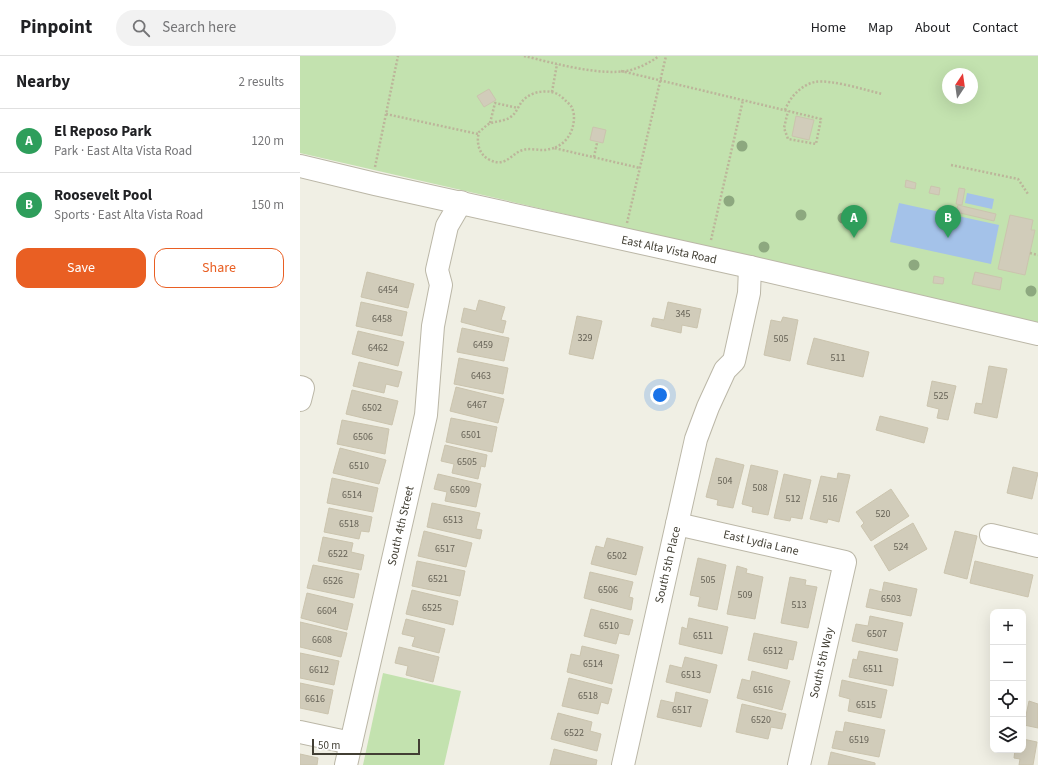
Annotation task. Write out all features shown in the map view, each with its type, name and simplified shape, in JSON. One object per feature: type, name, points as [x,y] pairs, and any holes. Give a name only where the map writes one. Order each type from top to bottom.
[{"type":"street","name":"East Alta Vista Road","points":[[300,166],[623,240],[750,267],[1038,334]]},
{"type":"street","name":"South 4th Street","points":[[346,765],[426,415],[433,326],[441,285],[450,274],[447,257],[461,231],[461,202]]},
{"type":"street","name":"South 5th Place","points":[[623,765],[696,439],[708,407],[725,370],[734,361],[735,328],[749,293],[750,267]]},
{"type":"street","name":"East Lydia Lane","points":[[677,524],[844,562]]},
{"type":"street","points":[[991,535],[1038,546]]},
{"type":"street","name":"South 5th Way","points":[[799,765],[844,562]]},
{"type":"street","points":[[300,732],[351,743]]},
{"type":"path","points":[[375,168],[398,56]]},
{"type":"path","points":[[524,56],[576,68],[602,71],[632,70],[659,56]]},
{"type":"path","points":[[623,240],[666,56]]},
{"type":"path","points":[[552,92],[558,64]]},
{"type":"path","points":[[621,71],[660,81],[743,100],[786,111],[821,119],[816,144],[788,139],[784,128],[786,111],[787,103],[797,92],[814,82],[832,82],[882,94]]},
{"type":"path","points":[[545,91],[552,92],[559,95],[566,101],[572,108],[574,115],[574,124],[571,133],[561,145],[554,148],[517,152],[508,160],[500,163],[484,157],[478,147],[479,132],[490,123],[507,119],[512,116],[526,97],[545,91]]},
{"type":"path","points":[[707,258],[743,100]]},
{"type":"path","points":[[490,123],[495,103],[518,108]]},
{"type":"path","points":[[386,114],[478,134]]},
{"type":"path","points":[[594,157],[597,143]]},
{"type":"path","points":[[554,148],[640,168]]},
{"type":"path","points":[[951,165],[1018,179],[1028,194]]},
{"type":"path","points":[[1030,253],[1038,255]]},
{"type":"green space","points":[[300,56],[1038,56],[1038,323],[300,153]]},
{"type":"green space","points":[[383,673],[461,691],[444,765],[363,765]]},
{"type":"water","points":[[967,193],[994,199],[992,209],[965,203]]},
{"type":"water","points":[[899,203],[999,225],[991,264],[890,242]]},
{"type":"building","points":[[489,89],[496,100],[484,107],[477,96]]},
{"type":"building","points":[[796,116],[814,120],[809,140],[792,136]]},
{"type":"building","points":[[593,127],[606,130],[603,143],[590,140]]},
{"type":"building","points":[[906,180],[916,183],[915,189],[905,187]]},
{"type":"building","points":[[931,186],[940,188],[939,195],[929,193]]},
{"type":"building","points":[[959,188],[965,189],[962,205],[956,204]]},
{"type":"building","points":[[958,205],[996,214],[994,221],[956,212]]},
{"type":"building","points":[[1010,215],[1033,220],[1031,230],[1035,230],[1025,275],[998,269]]},
{"type":"building","points":[[367,272],[414,284],[408,308],[361,297]]},
{"type":"building","points":[[975,272],[1002,278],[1000,290],[972,284]]},
{"type":"building","points":[[934,276],[944,278],[943,284],[933,283]]},
{"type":"building","points":[[479,300],[505,307],[501,320],[506,321],[503,333],[461,322],[464,308],[476,311]]},
{"type":"building","points":[[361,302],[407,312],[402,336],[356,326]]},
{"type":"building","points":[[668,302],[701,309],[697,328],[682,325],[681,333],[651,326],[653,318],[664,320]]},
{"type":"building","points":[[577,316],[602,321],[593,359],[569,354]]},
{"type":"building","points":[[783,317],[798,320],[790,361],[764,355],[771,320],[781,322]]},
{"type":"building","points":[[462,328],[509,338],[504,361],[457,352]]},
{"type":"building","points":[[358,331],[404,342],[398,366],[352,354]]},
{"type":"building","points":[[814,338],[869,352],[863,377],[807,364]]},
{"type":"building","points":[[459,358],[508,368],[503,394],[454,384]]},
{"type":"building","points":[[359,362],[402,372],[398,387],[386,384],[384,393],[353,386]]},
{"type":"building","points":[[989,366],[1007,369],[997,418],[974,413],[976,403],[982,404]]},
{"type":"building","points":[[932,381],[956,386],[948,420],[937,418],[939,409],[927,406]]},
{"type":"building","points":[[456,387],[504,399],[498,423],[450,411]]},
{"type":"building","points":[[352,390],[398,401],[392,425],[346,414]]},
{"type":"building","points":[[880,416],[928,428],[924,443],[876,430]]},
{"type":"building","points":[[451,418],[497,427],[492,452],[446,442]]},
{"type":"building","points":[[342,420],[389,429],[385,454],[337,444]]},
{"type":"building","points":[[445,445],[487,455],[485,467],[481,466],[478,479],[452,473],[454,464],[441,461]]},
{"type":"building","points":[[340,448],[386,460],[379,484],[333,473]]},
{"type":"building","points":[[716,458],[744,465],[733,508],[717,505],[718,500],[706,497]]},
{"type":"building","points":[[751,465],[778,471],[768,515],[752,512],[753,507],[742,504]]},
{"type":"building","points":[[1013,467],[1038,473],[1032,499],[1007,493]]},
{"type":"building","points":[[838,473],[850,475],[839,522],[828,519],[827,523],[810,519],[821,476],[837,479]]},
{"type":"building","points":[[438,474],[481,484],[476,507],[445,501],[447,492],[434,489]]},
{"type":"building","points":[[784,474],[811,480],[802,519],[791,517],[790,521],[774,518]]},
{"type":"building","points":[[332,478],[378,488],[373,512],[327,503]]},
{"type":"building","points":[[891,489],[909,516],[871,541],[861,526],[864,523],[856,512]]},
{"type":"building","points":[[432,503],[480,513],[476,529],[482,530],[480,539],[427,527]]},
{"type":"building","points":[[329,508],[372,517],[369,532],[361,531],[359,539],[324,532]]},
{"type":"building","points":[[913,523],[927,549],[889,571],[874,546]]},
{"type":"building","points":[[424,531],[472,543],[466,567],[418,556]]},
{"type":"building","points":[[955,531],[977,536],[967,579],[944,573]]},
{"type":"building","points":[[323,537],[353,543],[351,552],[364,555],[361,570],[318,561]]},
{"type":"building","points":[[607,538],[643,547],[636,575],[591,564],[596,546],[604,548]]},
{"type":"building","points":[[698,558],[726,565],[717,610],[698,606],[700,597],[690,595]]},
{"type":"building","points":[[417,561],[465,571],[460,596],[412,586]]},
{"type":"building","points":[[975,561],[1033,575],[1028,597],[970,583]]},
{"type":"building","points":[[313,565],[359,574],[354,598],[307,588]]},
{"type":"building","points":[[737,566],[747,569],[746,573],[763,577],[755,619],[727,614]]},
{"type":"building","points":[[590,572],[633,582],[629,597],[633,598],[631,610],[584,598]]},
{"type":"building","points":[[790,577],[806,580],[805,585],[817,587],[808,628],[781,623]]},
{"type":"building","points":[[884,582],[917,589],[911,616],[866,607],[870,589],[882,592]]},
{"type":"building","points":[[412,590],[458,601],[453,625],[406,614]]},
{"type":"building","points":[[307,593],[353,604],[347,630],[301,618]]},
{"type":"building","points":[[591,609],[633,620],[629,635],[619,633],[616,644],[584,636]]},
{"type":"building","points":[[870,616],[903,623],[897,651],[852,641],[856,624],[868,626]]},
{"type":"building","points":[[689,618],[728,627],[722,654],[679,644],[682,627],[687,629]]},
{"type":"building","points":[[406,619],[445,629],[439,653],[412,646],[415,637],[402,634]]},
{"type":"building","points":[[300,622],[347,633],[341,657],[300,647]]},
{"type":"building","points":[[754,633],[797,642],[793,660],[789,659],[787,669],[748,660]]},
{"type":"building","points":[[582,646],[619,655],[612,684],[567,672],[571,654],[580,656]]},
{"type":"building","points":[[399,647],[439,657],[433,682],[406,675],[408,666],[395,663]]},
{"type":"building","points":[[859,651],[898,659],[893,686],[849,677],[853,659],[857,660]]},
{"type":"building","points":[[300,653],[339,661],[334,685],[300,678]]},
{"type":"building","points":[[685,657],[717,665],[710,693],[666,682],[670,665],[682,668]]},
{"type":"building","points":[[752,671],[790,681],[782,710],[737,698],[742,679],[750,681]]},
{"type":"building","points":[[569,678],[612,689],[608,704],[601,702],[598,714],[562,706]]},
{"type":"building","points":[[842,680],[887,690],[881,718],[848,711],[850,699],[839,696]]},
{"type":"building","points":[[300,683],[333,690],[328,714],[300,708]]},
{"type":"building","points":[[676,692],[708,700],[701,727],[657,717],[661,700],[674,703]]},
{"type":"building","points":[[1029,701],[1038,704],[1038,728],[1026,725],[1026,715]]},
{"type":"building","points":[[742,704],[786,714],[782,729],[771,727],[768,739],[736,732]]},
{"type":"building","points":[[558,713],[592,722],[590,731],[601,734],[597,751],[551,739]]},
{"type":"building","points":[[845,722],[885,730],[879,757],[832,748],[836,731],[843,732]]},
{"type":"building","points":[[1026,740],[1037,742],[1033,765],[1019,765],[1020,759],[1014,758],[1015,753],[1026,753]]},
{"type":"building","points":[[554,749],[597,760],[596,765],[550,765]]},
{"type":"building","points":[[831,752],[875,763],[875,765],[828,765]]},
{"type":"building","points":[[300,754],[318,758],[317,765],[300,765]]},
{"type":"place","name":"El Reposo Park","points":[[854,238]]},
{"type":"place","name":"Roosevelt Pool","points":[[948,238]]}]
